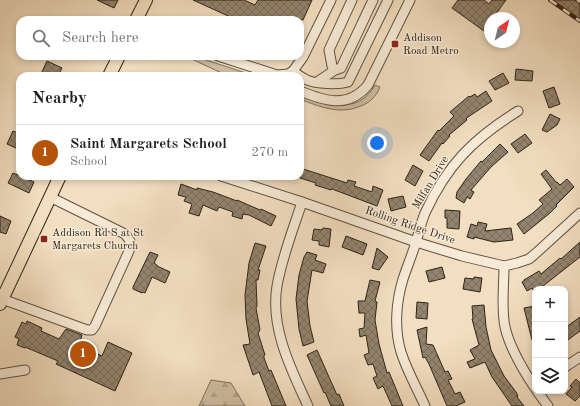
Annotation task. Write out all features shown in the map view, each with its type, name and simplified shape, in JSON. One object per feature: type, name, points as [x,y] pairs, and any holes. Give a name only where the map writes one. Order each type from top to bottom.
[{"type":"main road","points":[[138,16],[146,0]]},
{"type":"main road","points":[[111,72],[117,60]]},
{"type":"main road","points":[[1,301],[58,180]]},
{"type":"street","points":[[304,55],[331,0]]},
{"type":"street","points":[[335,70],[332,66],[329,50],[352,0]]},
{"type":"street","points":[[317,82],[340,68],[373,0]]},
{"type":"street","points":[[304,78],[317,82],[341,84],[348,82],[388,0]]},
{"type":"street","points":[[304,92],[330,101],[347,100],[357,96],[368,85],[410,0]]},
{"type":"street","points":[[241,60],[264,72]]},
{"type":"street","points":[[294,72],[301,60]]},
{"type":"street","name":"Milfan Drive","points":[[425,406],[401,351],[397,310],[400,290],[425,213],[453,166],[476,140],[494,126],[518,111]]},
{"type":"street","name":"Rolling Ridge Drive","points":[[233,180],[302,202],[416,242],[462,256],[504,266],[529,259],[580,213]]},
{"type":"street","points":[[1,301],[88,330],[92,330],[95,326],[129,250],[130,241],[125,234],[50,197]]},
{"type":"street","points":[[302,202],[282,264],[276,302],[279,331],[285,354],[308,406]]},
{"type":"street","points":[[504,266],[504,314],[507,335],[516,355],[532,383]]},
{"type":"street","points":[[568,365],[580,357]]},
{"type":"street","points":[[0,374],[25,370]]},
{"type":"street","points":[[539,394],[548,406]]},
{"type":"green space","points":[[194,60],[206,60],[243,72],[220,72]]},
{"type":"green space","points":[[375,85],[380,87],[372,99],[367,103],[353,109],[330,109],[304,101],[304,96],[320,102],[341,105],[360,101],[368,95]]},
{"type":"green space","points":[[211,380],[231,383],[245,406],[199,406]]},
{"type":"building","points":[[97,0],[118,0],[114,8]]},
{"type":"building","points":[[193,0],[244,0],[255,5],[258,0],[312,0],[304,18],[304,16],[228,16]]},
{"type":"building","points":[[458,0],[484,0],[489,4],[492,0],[506,0],[497,12],[484,12],[484,31],[452,8]]},
{"type":"building","points":[[551,0],[576,0],[580,3],[580,20]]},
{"type":"building","points":[[47,61],[62,68],[60,72],[42,72]]},
{"type":"building","points":[[516,69],[533,71],[532,81],[515,80]]},
{"type":"building","points":[[503,73],[509,83],[495,90],[489,81]]},
{"type":"building","points":[[554,87],[560,104],[549,108],[543,91]]},
{"type":"building","points":[[486,91],[492,101],[468,117],[466,119],[467,120],[449,135],[450,136],[443,144],[442,143],[429,161],[420,155],[438,130],[439,131],[454,116],[450,112],[469,96],[470,97],[475,94],[477,97]]},
{"type":"building","points":[[550,114],[560,119],[557,125],[547,132],[542,130]]},
{"type":"building","points":[[13,131],[16,132],[16,148],[7,144]]},
{"type":"building","points":[[525,134],[532,143],[518,153],[511,144]]},
{"type":"building","points":[[500,144],[508,152],[491,167],[471,190],[474,192],[470,199],[467,197],[464,203],[456,198],[457,192],[466,179],[481,161],[482,162]]},
{"type":"building","points":[[413,165],[423,171],[415,186],[405,180]]},
{"type":"building","points":[[304,169],[347,183],[348,180],[356,182],[354,186],[372,192],[373,186],[383,190],[377,206],[332,189],[331,190],[315,185],[316,183],[304,179]]},
{"type":"building","points":[[546,170],[560,185],[567,179],[574,187],[550,213],[524,234],[517,224],[543,204],[539,200],[552,189],[541,174]]},
{"type":"building","points":[[13,173],[16,174],[16,180],[29,180],[34,182],[29,193],[8,183]]},
{"type":"building","points":[[181,184],[197,190],[197,188],[237,200],[276,216],[271,226],[249,215],[243,214],[242,219],[232,216],[233,212],[219,207],[217,211],[203,205],[199,216],[189,213],[192,204],[184,201],[186,197],[178,195]]},
{"type":"building","points":[[403,196],[406,207],[391,211],[388,199]]},
{"type":"building","points":[[445,210],[460,211],[459,229],[447,228]]},
{"type":"building","points":[[0,216],[11,221],[6,234],[0,232]]},
{"type":"building","points":[[478,222],[487,224],[485,231],[511,228],[513,240],[494,242],[474,237],[474,239],[467,237],[471,224],[477,226]]},
{"type":"building","points":[[323,228],[331,229],[329,247],[319,245],[319,241],[312,240],[314,229],[322,230]]},
{"type":"building","points":[[346,236],[367,244],[363,255],[342,247]]},
{"type":"building","points":[[580,242],[580,257],[543,286],[532,286],[532,288],[527,291],[522,282],[524,280],[539,271],[541,274],[560,258],[561,259]]},
{"type":"building","points":[[255,243],[266,246],[258,270],[260,270],[258,280],[256,280],[256,308],[260,330],[258,333],[265,355],[264,358],[269,371],[271,370],[286,406],[272,406],[259,372],[253,375],[243,345],[250,344],[246,319],[245,295],[249,263]]},
{"type":"building","points":[[377,248],[388,257],[379,270],[372,268]]},
{"type":"building","points":[[150,252],[158,255],[154,263],[157,266],[170,272],[165,283],[152,277],[145,293],[142,293],[133,289],[133,287]]},
{"type":"building","points":[[307,252],[317,255],[315,260],[326,264],[323,273],[312,270],[307,301],[310,326],[314,342],[303,346],[299,329],[296,299],[299,275]]},
{"type":"building","points":[[442,267],[445,278],[429,282],[426,271]]},
{"type":"building","points":[[474,277],[482,278],[480,292],[463,289],[465,278],[474,279]]},
{"type":"building","points":[[370,280],[380,282],[375,301],[377,302],[375,320],[379,344],[387,373],[389,372],[403,406],[392,406],[383,386],[378,389],[373,378],[377,376],[373,364],[368,365],[364,355],[369,353],[366,335],[360,337],[359,329],[364,328],[365,313],[359,313],[358,301],[365,301]]},
{"type":"building","points":[[417,302],[428,303],[427,319],[416,318]]},
{"type":"building","points":[[484,305],[486,327],[491,350],[504,376],[524,406],[512,406],[492,377],[485,362],[470,368],[467,362],[475,359],[470,350],[479,345],[472,319],[472,306]]},
{"type":"building","points":[[532,307],[532,340],[524,308]]},
{"type":"building","points":[[580,317],[580,331],[568,340],[568,326]]},
{"type":"building","points":[[27,321],[42,328],[41,331],[59,339],[66,329],[82,335],[79,345],[102,356],[108,342],[132,353],[115,391],[56,364],[58,361],[17,345],[19,339],[15,337],[22,322],[26,324]]},
{"type":"building","points":[[427,327],[426,344],[433,345],[445,372],[448,371],[452,379],[448,380],[455,394],[460,392],[465,402],[456,406],[447,406],[429,364],[425,357],[423,358],[417,330]]},
{"type":"building","points":[[317,350],[337,395],[339,394],[344,406],[331,406],[325,392],[324,393],[307,355]]},
{"type":"building","points":[[576,379],[580,383],[580,396],[575,401],[566,394],[568,394],[572,387],[570,386]]},
{"type":"railway","points":[[550,0],[580,21]]},
{"type":"place","name":"Addison Road Metro","points":[[395,44]]},
{"type":"place","name":"Addison Rd S at St Margarets Church","points":[[44,239]]},
{"type":"place","name":"Saint Margarets School","points":[[83,354]]}]
